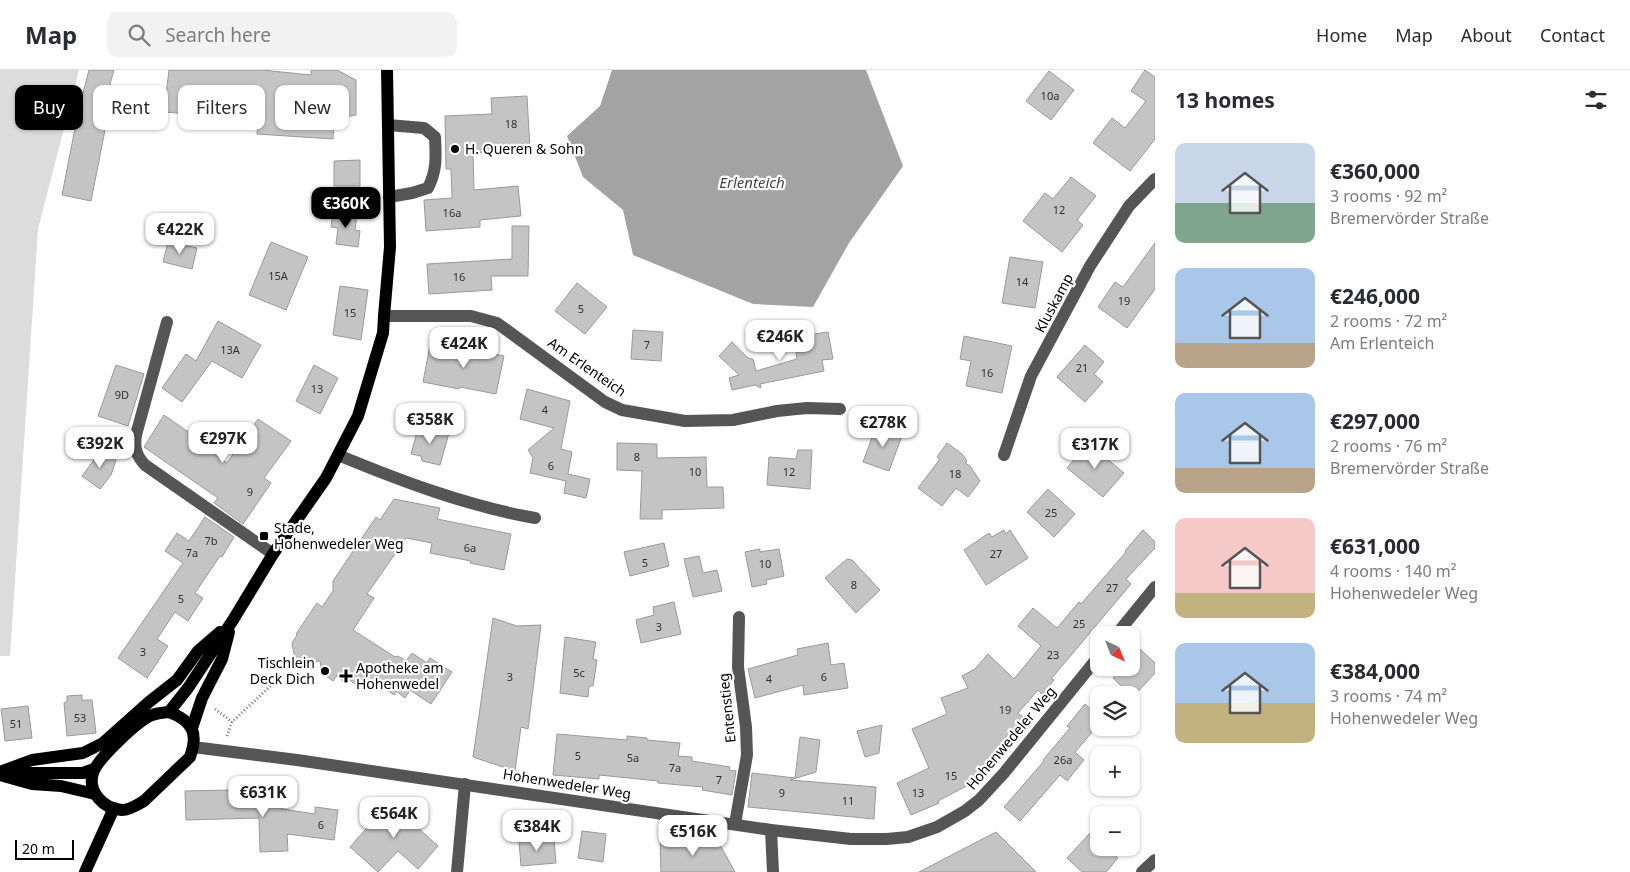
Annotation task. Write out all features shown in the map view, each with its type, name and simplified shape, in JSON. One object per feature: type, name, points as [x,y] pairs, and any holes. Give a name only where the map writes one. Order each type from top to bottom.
[{"type":"main road","points":[[168,712],[188,688],[272,554],[326,478],[358,416],[383,333],[390,247],[387,70]]},
{"type":"main road","points":[[192,728],[202,698],[222,659],[232,620]]},
{"type":"main road","points":[[0,774],[32,760],[83,753],[103,743],[177,680],[198,651],[232,620]]},
{"type":"main road","points":[[168,712],[186,720],[192,728],[194,736],[190,757],[144,801],[135,807],[124,810],[114,808],[99,800],[92,787],[94,769],[103,756],[141,722],[149,717],[168,712]]},
{"type":"main road","points":[[0,774],[34,772],[83,773],[94,769]]},
{"type":"main road","points":[[0,774],[32,784],[61,786],[95,794]]},
{"type":"main road","points":[[85,872],[114,808]]},
{"type":"street","points":[[388,125],[424,128],[435,137],[436,154],[435,174],[428,188],[389,197]]},
{"type":"street","name":"Kluskamp","points":[[1004,455],[1031,376],[1090,266],[1129,206],[1155,179]]},
{"type":"street","name":"Am Erlenteich","points":[[384,316],[471,316],[497,323],[605,402],[622,410],[685,421],[733,420],[777,411],[807,408],[840,409]]},
{"type":"street","points":[[167,322],[136,435],[134,446],[138,457],[145,465],[272,554]]},
{"type":"street","points":[[338,455],[418,486],[508,513],[535,518]]},
{"type":"street","points":[[1123,626],[1155,587]]},
{"type":"street","name":"Entenstieg","points":[[736,824],[747,756],[746,727],[738,666],[739,617]]},
{"type":"street","name":"Hohenwedeler Weg","points":[[193,748],[297,760],[771,830],[851,839],[887,839],[908,837],[922,833],[950,821],[979,800],[1004,773],[1090,667]]},
{"type":"street","points":[[457,872],[464,784]]},
{"type":"street","points":[[771,830],[773,872]]},
{"type":"street","points":[[1142,872],[1155,860]]},
{"type":"path","points":[[202,698],[232,722],[279,678]]},
{"type":"shaded area","points":[[0,70],[79,70],[75,85],[15,85],[15,130],[64,130],[38,229],[10,656],[0,656]]},
{"type":"water","name":"Erlenteich","points":[[612,70],[866,70],[903,166],[849,243],[813,307],[753,304],[633,255],[623,210],[583,177],[567,136],[600,106]]},
{"type":"building","points":[[89,70],[114,70],[110,85],[93,85],[93,130],[105,130],[91,201],[62,195],[75,130],[83,130],[83,93]]},
{"type":"building","points":[[169,70],[262,70],[311,75],[311,70],[337,70],[356,80],[356,115],[349,116],[349,85],[275,85],[275,130],[333,130],[333,139],[257,134],[257,130],[265,130],[265,85],[178,85],[178,113],[168,112]]},
{"type":"building","points":[[1145,70],[1155,77],[1155,139],[1130,171],[1093,143],[1112,118],[1125,128],[1146,101],[1131,91]]},
{"type":"building","points":[[1049,71],[1074,90],[1051,120],[1026,101]]},
{"type":"building","points":[[527,96],[530,150],[473,153],[474,190],[518,186],[521,216],[480,220],[480,227],[426,231],[424,200],[452,198],[451,169],[446,169],[445,116],[492,114],[491,98]]},
{"type":"building","points":[[360,160],[360,186],[334,186],[334,161]]},
{"type":"building","points":[[1071,177],[1096,196],[1077,220],[1083,225],[1062,252],[1023,221],[1045,193],[1053,199]]},
{"type":"building","points":[[333,211],[357,214],[355,230],[360,231],[358,247],[336,244],[338,228],[331,227]]},
{"type":"building","points":[[512,226],[529,226],[528,276],[491,276],[492,290],[429,294],[427,264],[512,259]]},
{"type":"building","points":[[168,242],[197,248],[192,269],[163,262]]},
{"type":"building","points":[[271,242],[308,257],[286,310],[249,295]]},
{"type":"building","points":[[1155,243],[1155,289],[1127,328],[1098,307],[1115,282],[1123,287]]},
{"type":"building","points":[[1010,257],[1043,262],[1035,308],[1002,303]]},
{"type":"building","points":[[577,283],[607,307],[585,334],[555,311]]},
{"type":"building","points":[[340,286],[368,290],[361,340],[333,335]]},
{"type":"building","points":[[218,321],[261,345],[242,378],[212,361],[182,402],[162,388],[186,354],[196,361]]},
{"type":"building","points":[[633,330],[663,332],[661,361],[631,359]]},
{"type":"building","points":[[828,332],[833,359],[822,360],[824,371],[760,384],[761,388],[755,385],[732,390],[729,378],[739,375],[719,356],[732,342],[748,358],[753,359],[756,371],[797,359],[794,337]]},
{"type":"building","points":[[964,336],[1012,346],[1002,393],[966,386],[971,361],[960,359]]},
{"type":"building","points":[[430,345],[467,353],[468,349],[504,356],[496,394],[423,382]]},
{"type":"building","points":[[1085,345],[1104,362],[1094,374],[1103,382],[1085,402],[1057,377]]},
{"type":"building","points":[[116,365],[144,374],[128,426],[98,416]]},
{"type":"building","points":[[314,365],[338,378],[320,414],[296,401]]},
{"type":"building","points":[[527,389],[570,401],[561,449],[572,452],[568,474],[590,479],[586,498],[564,493],[566,481],[530,473],[533,458],[528,450],[554,428],[520,419]]},
{"type":"building","points":[[164,415],[197,438],[195,441],[227,463],[258,419],[291,441],[264,478],[271,483],[243,524],[214,503],[218,498],[144,447]]},
{"type":"building","points":[[877,424],[903,433],[889,471],[863,462]]},
{"type":"building","points":[[419,425],[449,433],[440,465],[422,461],[421,456],[411,454]]},
{"type":"building","points":[[617,443],[657,444],[657,458],[706,457],[707,487],[723,487],[724,508],[662,510],[662,519],[640,519],[642,471],[617,470]]},
{"type":"building","points":[[947,443],[962,454],[967,461],[965,463],[970,466],[980,481],[968,497],[956,488],[942,506],[918,488],[940,459],[937,457]]},
{"type":"building","points":[[1088,443],[1124,473],[1103,497],[1067,468]]},
{"type":"building","points":[[102,449],[116,460],[111,475],[100,489],[82,476]]},
{"type":"building","points":[[798,450],[812,450],[810,489],[767,485],[769,457],[796,459]]},
{"type":"building","points":[[1048,489],[1075,514],[1054,537],[1027,512]]},
{"type":"building","points":[[394,499],[440,508],[437,519],[511,534],[504,570],[430,553],[432,543],[406,538],[367,594],[374,598],[353,630],[395,657],[398,656],[406,661],[412,653],[427,663],[430,658],[452,672],[431,704],[410,690],[405,698],[396,691],[394,695],[383,687],[381,691],[365,681],[360,687],[348,679],[346,683],[336,676],[333,681],[322,673],[320,661],[302,663],[295,659],[292,643],[317,603],[322,607],[333,591],[333,581],[376,517],[380,520]]},
{"type":"building","points":[[205,517],[234,537],[222,557],[220,556],[195,593],[203,598],[188,621],[175,612],[157,639],[168,646],[147,678],[118,658],[183,563],[165,551],[177,533],[189,541]]},
{"type":"building","points":[[1004,530],[1006,534],[1010,530],[1028,558],[986,585],[964,550],[989,533],[992,537]]},
{"type":"building","points":[[1143,530],[1155,542],[1155,548],[1126,579],[1131,584],[1096,626],[1090,626],[1090,633],[1051,679],[1054,680],[1042,694],[1038,690],[1018,713],[1023,717],[969,782],[970,784],[938,801],[939,803],[911,815],[897,783],[929,768],[912,729],[947,714],[941,698],[968,688],[962,676],[975,669],[988,654],[1014,679],[1041,646],[1018,626],[1033,608],[1057,628],[1079,602],[1081,604]]},
{"type":"building","points":[[664,543],[669,566],[630,576],[624,552]]},
{"type":"building","points":[[760,549],[760,552],[779,549],[784,576],[766,580],[767,584],[752,587],[745,552]]},
{"type":"building","points":[[699,556],[703,573],[717,570],[722,591],[693,597],[684,559]]},
{"type":"building","points":[[847,559],[852,560],[880,590],[856,613],[825,578]]},
{"type":"building","points":[[674,602],[681,634],[641,643],[636,620],[654,615],[653,607]]},
{"type":"building","points":[[493,618],[517,626],[541,625],[528,729],[521,727],[515,771],[473,757]]},
{"type":"building","points":[[565,637],[596,642],[593,659],[597,660],[593,686],[589,686],[588,697],[560,693]]},
{"type":"building","points":[[828,643],[831,665],[844,663],[848,688],[804,695],[803,685],[755,698],[748,669],[798,655],[797,649]]},
{"type":"building","points":[[1140,649],[1155,663],[1155,673],[1140,689],[1140,686],[1121,686],[1113,678],[1115,676],[1140,676]]},
{"type":"building","points":[[82,695],[82,700],[92,700],[96,733],[67,736],[64,703],[67,702],[67,696]]},
{"type":"building","points":[[1085,704],[1090,708],[1090,734],[1075,752],[1084,760],[1067,781],[1060,775],[1020,821],[1004,807],[1070,728],[1067,726]]},
{"type":"building","points":[[28,706],[32,738],[5,741],[1,709]]},
{"type":"building","points":[[882,725],[879,753],[865,757],[857,731]]},
{"type":"building","points":[[557,734],[627,740],[627,736],[680,743],[678,756],[692,757],[692,761],[730,767],[729,770],[736,771],[732,795],[702,790],[703,787],[658,783],[658,781],[599,775],[599,779],[553,775]]},
{"type":"building","points":[[800,737],[820,740],[816,772],[790,780],[876,787],[874,819],[748,807],[752,773],[795,778]]},
{"type":"building","points":[[230,790],[230,803],[282,800],[282,809],[315,814],[315,807],[338,810],[334,840],[287,834],[288,851],[260,852],[259,818],[186,820],[185,791]]},
{"type":"building","points":[[401,803],[422,823],[418,828],[438,846],[418,869],[398,851],[378,872],[350,847],[387,805],[394,811]]},
{"type":"building","points":[[582,831],[606,834],[603,862],[578,858]]},
{"type":"building","points":[[996,832],[1036,872],[919,872]]},
{"type":"building","points":[[1090,833],[1090,856],[1116,856],[1118,858],[1106,872],[1082,872],[1067,858]]},
{"type":"building","points":[[660,837],[719,843],[735,872],[661,872]]},
{"type":"building","points":[[554,839],[556,863],[521,866],[519,842]]},
{"type":"place","name":"H. Queren & Sohn","points":[[455,149]]},
{"type":"place","name":"Stade, Hohenwedeler Weg","points":[[264,536]]},
{"type":"place","name":"Tischlein Deck Dich","points":[[325,671]]},
{"type":"place","name":"Apotheke am Hohenwedel","points":[[346,676]]}]
